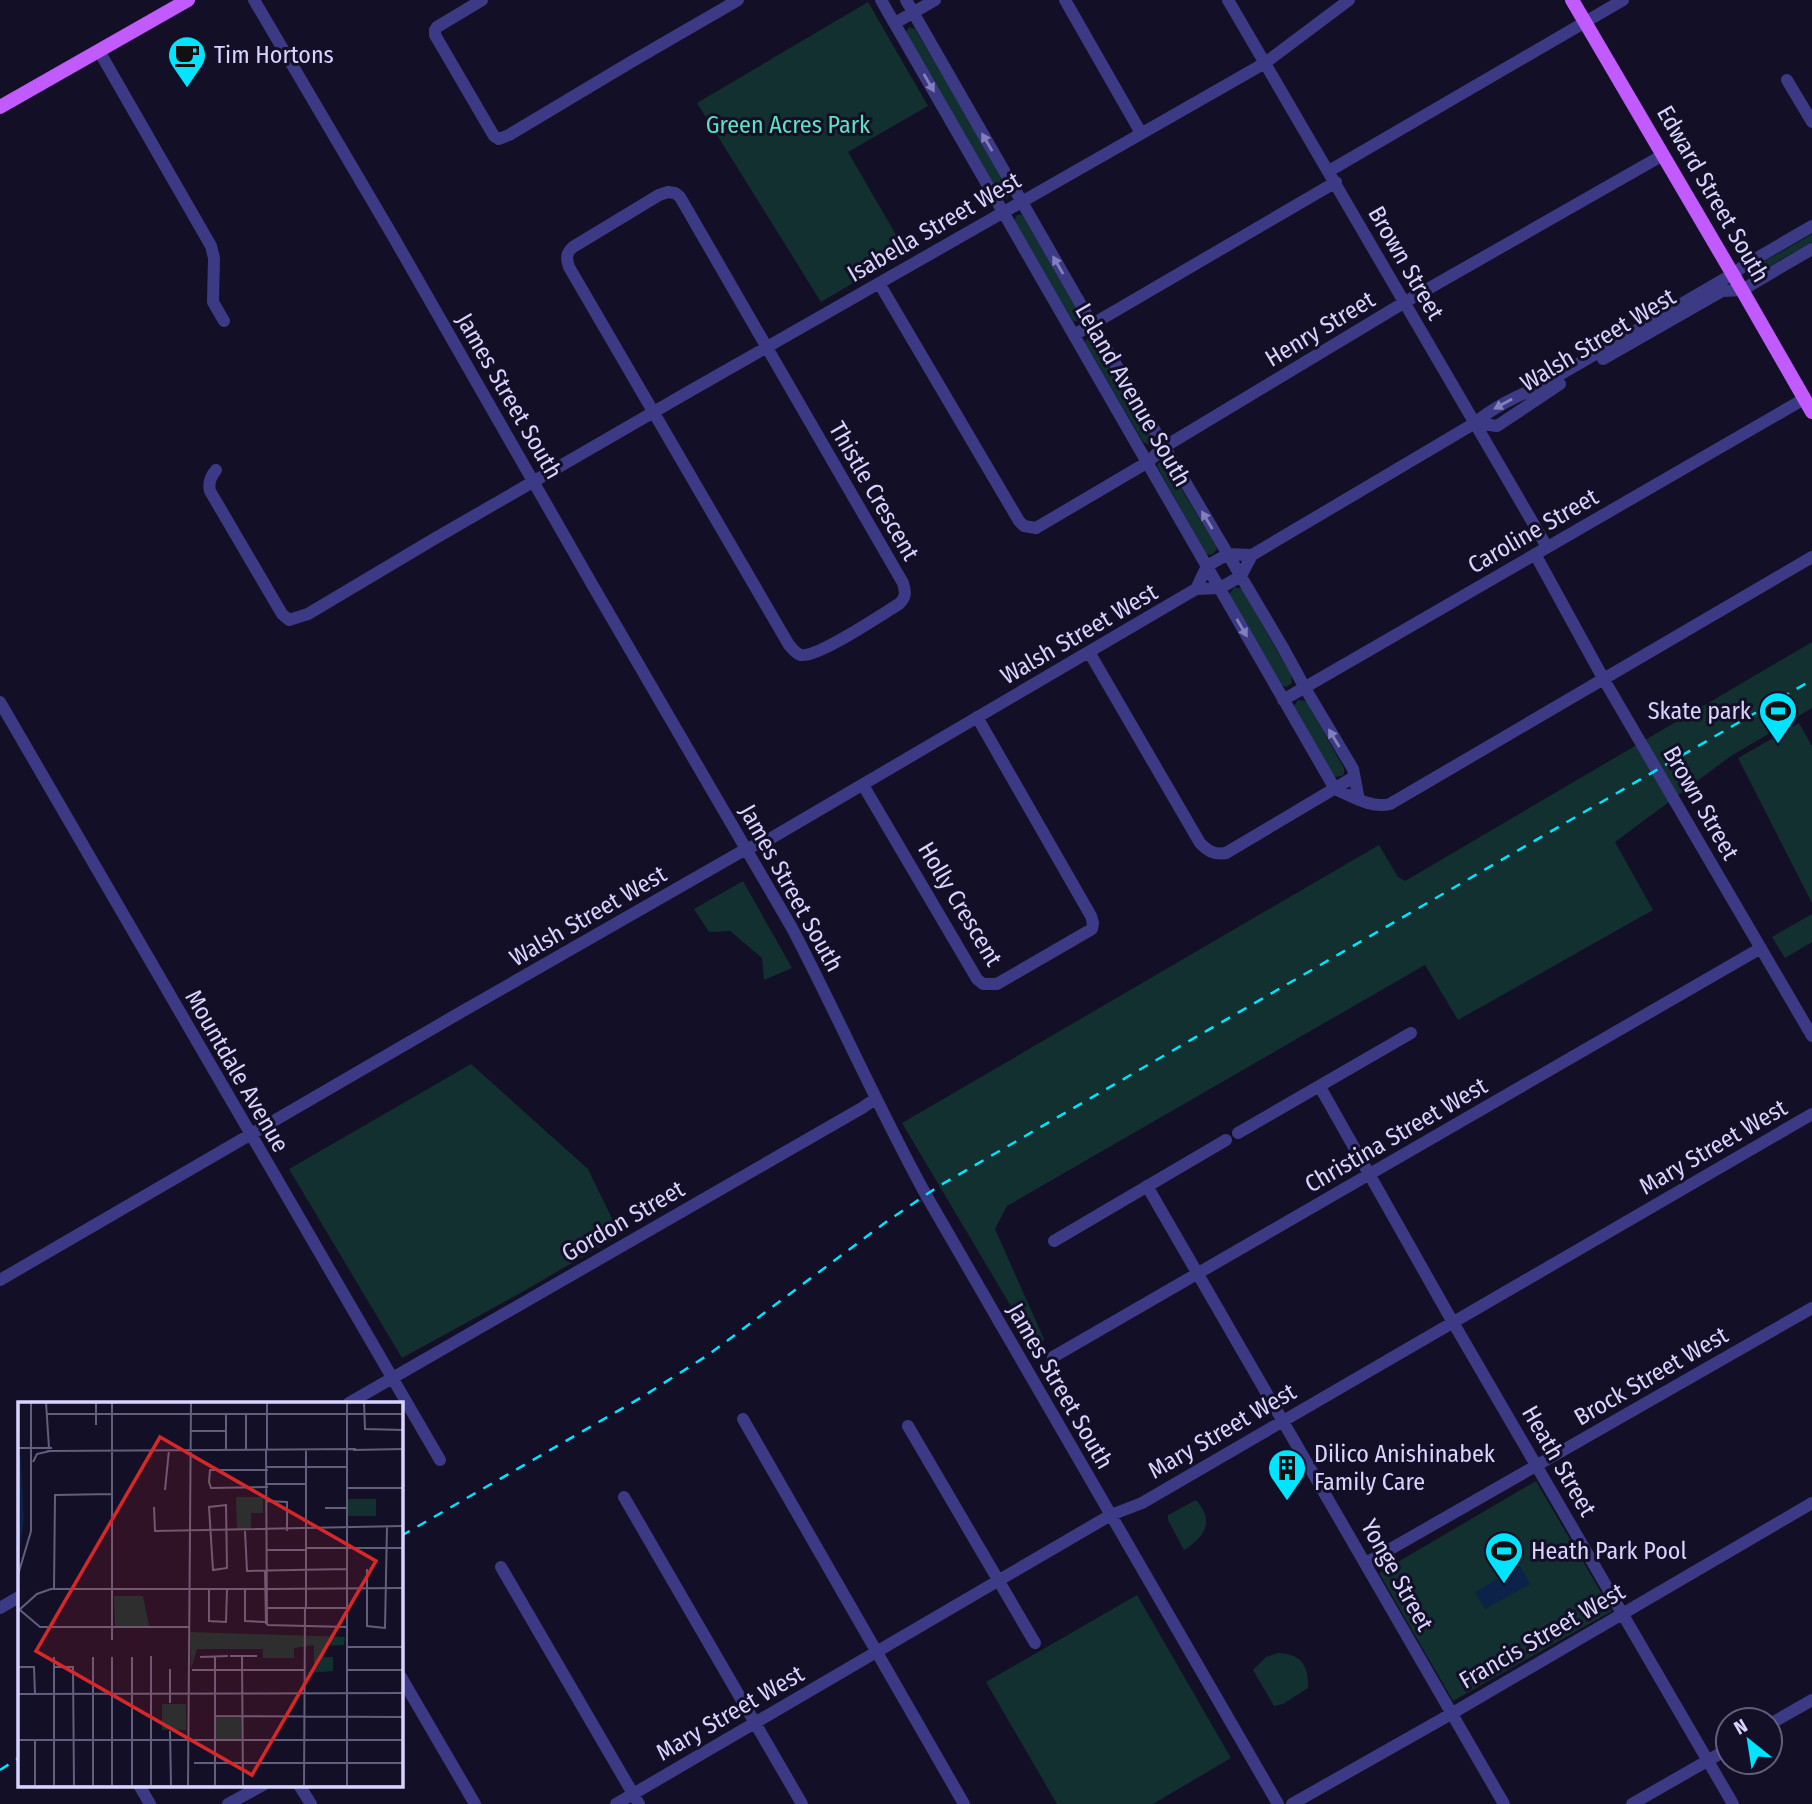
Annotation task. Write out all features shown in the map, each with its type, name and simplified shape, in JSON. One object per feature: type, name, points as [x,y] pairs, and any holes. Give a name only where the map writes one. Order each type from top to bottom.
[{"type":"main road","points":[[0,107],[188,0]]},
{"type":"main road","name":"Edward Street South","points":[[1572,0],[1812,412]]},
{"type":"street","name":"James Street South","points":[[254,0],[792,928],[875,1099],[926,1195],[1278,1804]]},
{"type":"street","points":[[482,0],[438,27],[435,35],[494,136],[499,139],[738,0]]},
{"type":"street","name":"Leland Avenue South","points":[[881,0],[1335,789]]},
{"type":"street","name":"Leland Avenue South","points":[[906,0],[1353,769],[1359,800]]},
{"type":"street","points":[[895,23],[935,0]]},
{"type":"street","points":[[1065,0],[1141,133]]},
{"type":"street","name":"Brown Street","points":[[1228,0],[1547,547]]},
{"type":"street","name":"Isabella Street West","points":[[216,471],[210,480],[210,491],[282,614],[289,620],[308,614],[534,481],[1265,63],[1349,0]]},
{"type":"street","points":[[1074,335],[1623,0]]},
{"type":"street","points":[[99,51],[211,246],[214,258],[213,302],[224,321]]},
{"type":"street","points":[[1787,80],[1812,122]]},
{"type":"street","name":"Henry Street","points":[[879,283],[1019,521],[1024,526],[1036,528],[1148,462],[1164,447],[1405,302],[1663,155]]},
{"type":"street","points":[[653,413],[572,273],[566,258],[573,247],[659,195],[668,192],[680,197],[766,348]]},
{"type":"street","name":"Walsh Street West","points":[[1252,555],[1475,424],[1488,412],[1542,385],[1812,226]]},
{"type":"street","name":"Walsh Street West","points":[[1475,424],[1497,426],[1546,393],[1722,291],[1742,290],[1812,249]]},
{"type":"street","name":"Thistle Crescent","points":[[653,413],[789,645],[802,655],[820,651],[899,604],[905,598],[906,592],[899,575],[766,348]]},
{"type":"street","name":"Caroline Street","points":[[1283,700],[1804,399]]},
{"type":"street","points":[[1207,566],[1228,554],[1252,555],[1241,576]]},
{"type":"street","name":"Brown Street","points":[[1535,554],[1603,678],[1812,1036]]},
{"type":"street","points":[[1335,789],[1359,800],[1384,805],[1401,797],[1812,557]]},
{"type":"street","name":"Walsh Street West","points":[[1196,589],[1207,566]]},
{"type":"street","name":"Walsh Street West","points":[[0,1280],[249,1134],[747,849],[768,840],[1196,589],[1220,588],[1241,576]]},
{"type":"street","points":[[1089,652],[1200,843],[1208,850],[1217,854],[1226,853],[1354,777]]},
{"type":"street","name":"Mountdale Avenue","points":[[0,702],[440,1460]]},
{"type":"street","name":"Holly Crescent","points":[[863,785],[982,984],[997,984],[1086,933],[1092,929],[1091,916],[977,718]]},
{"type":"street","name":"Christina Street West","points":[[1053,1357],[1760,948]]},
{"type":"street","points":[[1054,1241],[1411,1034]]},
{"type":"street","name":"Heath Street","points":[[1320,1087],[1733,1804]]},
{"type":"street","name":"Gordon Street","points":[[351,1402],[875,1099]]},
{"type":"street","name":"Mary Street West","points":[[616,1804],[636,1799],[755,1723],[999,1580],[1111,1515],[1142,1503],[1812,1114]]},
{"type":"street","name":"Yonge Street","points":[[1147,1186],[1504,1804]]},
{"type":"street","name":"Brock Street West","points":[[1366,1563],[1812,1307]]},
{"type":"street","points":[[743,1419],[964,1804]]},
{"type":"street","points":[[908,1426],[1035,1643]]},
{"type":"street","points":[[624,1497],[802,1804]]},
{"type":"street","name":"Francis Street West","points":[[1292,1804],[1812,1503]]},
{"type":"street","points":[[501,1567],[636,1799]]},
{"type":"street","points":[[0,1608],[18,1598]]},
{"type":"street","points":[[402,1679],[475,1804]]},
{"type":"street","points":[[1784,1716],[1812,1700]]},
{"type":"street","points":[[1632,1804],[1714,1757]]},
{"type":"street","points":[[140,1786],[150,1804]]},
{"type":"street","points":[[228,1804],[261,1786]]},
{"type":"street","points":[[300,1786],[311,1804]]},
{"type":"green space","name":"Green Acres Park","points":[[868,2],[928,106],[848,152],[906,252],[821,302],[697,103]]},
{"type":"green space","points":[[909,27],[915,29],[1010,190],[1007,198],[1002,199],[906,32]]},
{"type":"green space","points":[[1017,215],[1024,218],[1081,316],[1078,321],[1073,321],[1014,220]]},
{"type":"green space","points":[[1812,234],[1812,242],[1754,275],[1750,276],[1748,273],[1749,270]]},
{"type":"green space","points":[[1088,338],[1094,339],[1152,437],[1153,442],[1149,445],[1143,442],[1086,344]]},
{"type":"green space","points":[[1164,460],[1216,546],[1213,554],[1206,553],[1158,468],[1157,464]]},
{"type":"green space","points":[[1234,587],[1242,589],[1291,675],[1292,683],[1286,687],[1282,685],[1229,595]]},
{"type":"green space","points":[[1812,642],[1812,708],[1731,756],[1615,842],[1653,910],[1458,1020],[1425,965],[1007,1206],[995,1229],[1044,1339],[1039,1350],[1034,1345],[902,1123],[1379,845],[1398,877],[1405,881]]},
{"type":"green space","points":[[1298,700],[1306,701],[1344,768],[1342,776],[1334,777],[1294,706]]},
{"type":"green space","points":[[1799,723],[1812,746],[1812,903],[1738,758]]},
{"type":"green space","points":[[743,881],[792,968],[764,980],[762,958],[730,931],[709,932],[694,909]]},
{"type":"green space","points":[[1812,914],[1812,942],[1785,958],[1772,937]]},
{"type":"green space","points":[[471,1064],[588,1169],[620,1235],[402,1358],[289,1169]]},
{"type":"green space","points":[[1536,1481],[1612,1611],[1453,1701],[1379,1573]]},
{"type":"green space","points":[[1196,1500],[1205,1515],[1205,1528],[1197,1540],[1184,1550],[1168,1515]]},
{"type":"green space","points":[[1137,1595],[1231,1758],[1153,1804],[1057,1804],[986,1682]]},
{"type":"green space","points":[[1278,1653],[1293,1656],[1302,1662],[1307,1673],[1308,1688],[1283,1704],[1274,1706],[1253,1670],[1266,1657]]},
{"type":"water","points":[[1520,1566],[1530,1584],[1485,1609],[1475,1592]]},
{"type":"railway","points":[[402,1535],[642,1397],[708,1355],[886,1222],[939,1186],[1812,680]]},
{"type":"railway","points":[[0,1770],[18,1759]]},
{"type":"place","name":"Tim Hortons","points":[[187,89]]},
{"type":"place","name":"Skate park","points":[[1778,745]]},
{"type":"place","name":"Dilico Anishinabek Family Care","points":[[1287,1502]]},
{"type":"place","name":"Heath Park Pool","points":[[1504,1585]]}]
